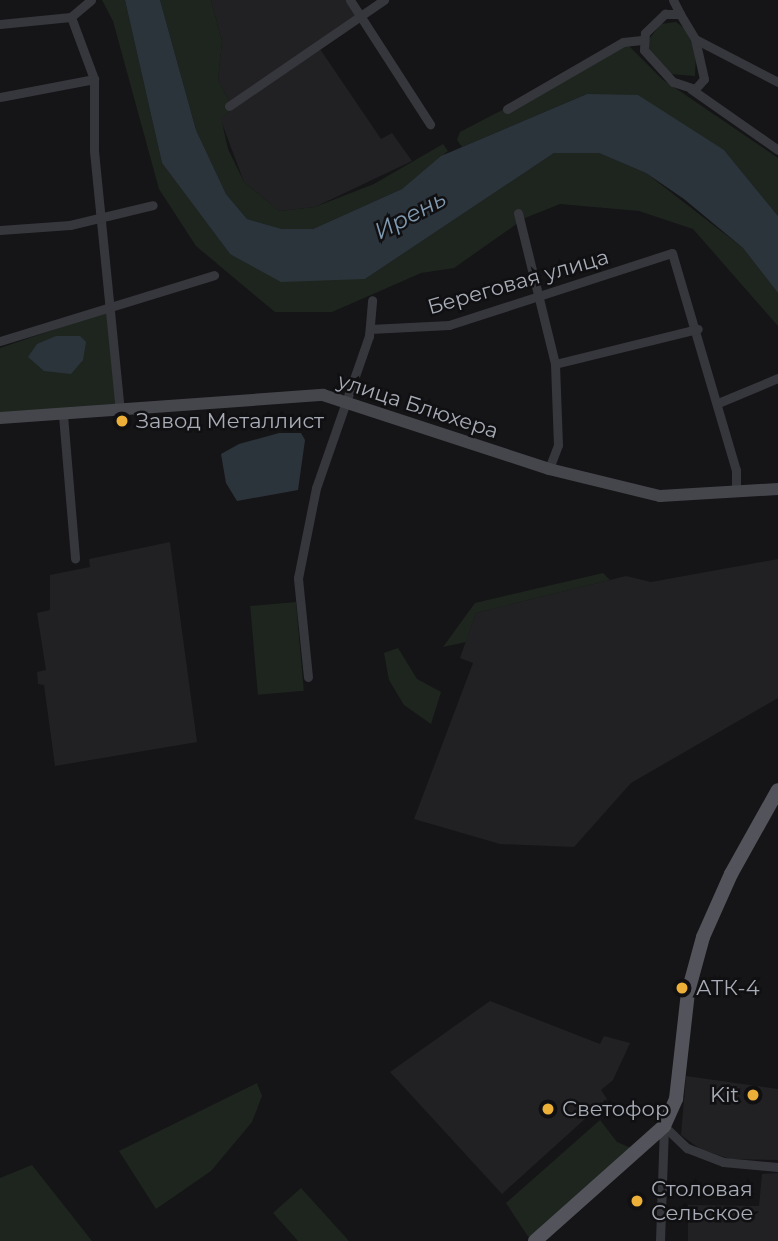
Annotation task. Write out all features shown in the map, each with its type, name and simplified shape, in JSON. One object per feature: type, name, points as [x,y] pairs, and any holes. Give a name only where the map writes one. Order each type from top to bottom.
[{"type":"main road","points":[[534,1241],[664,1126],[676,1099],[688,992],[703,937],[731,874],[778,790]]},
{"type":"street","points":[[0,24],[71,17],[91,0]]},
{"type":"street","points":[[349,0],[430,124]]},
{"type":"street","points":[[229,106],[384,0]]},
{"type":"street","points":[[507,109],[623,42],[642,40],[666,14],[671,0]]},
{"type":"street","points":[[671,0],[695,39],[712,101]]},
{"type":"street","points":[[666,14],[680,14]]},
{"type":"street","points":[[71,17],[94,79],[94,151],[113,303],[120,412]]},
{"type":"street","points":[[695,39],[778,82]]},
{"type":"street","points":[[642,40],[663,74],[712,101],[778,150]]},
{"type":"street","points":[[0,97],[94,79]]},
{"type":"street","points":[[691,89],[704,79]]},
{"type":"street","points":[[0,230],[70,225],[153,205]]},
{"type":"street","points":[[518,213],[555,364],[558,445],[549,469]]},
{"type":"street","name":"Береговая улица","points":[[370,329],[449,325],[672,253],[698,329]]},
{"type":"street","points":[[0,341],[113,303],[214,275]]},
{"type":"street","points":[[308,677],[298,578],[316,488],[349,402],[370,329],[372,300]]},
{"type":"street","points":[[555,364],[698,329],[736,470],[736,492]]},
{"type":"street","points":[[718,403],[778,378]]},
{"type":"street","name":"улица Блюхера","points":[[0,418],[120,412],[291,394],[349,402],[549,469],[660,495],[778,489]]},
{"type":"street","points":[[63,415],[75,559]]},
{"type":"street","points":[[664,1126],[687,1148],[723,1162],[778,1167]]},
{"type":"street","points":[[660,1241],[664,1126]]},
{"type":"shaded area","points":[[102,0],[125,0],[162,163],[230,254],[365,279],[554,153],[599,153],[646,173],[743,248],[778,293],[778,326],[693,229],[639,211],[560,204],[525,218],[454,268],[421,273],[332,312],[275,312],[196,246],[159,189],[113,21]]},
{"type":"shaded area","points":[[160,0],[211,0],[222,42],[218,80],[230,103],[230,111],[221,118],[228,149],[244,182],[279,211],[315,207],[374,184],[443,144],[448,151],[402,189],[313,229],[282,229],[247,219],[226,194],[196,130]]},
{"type":"shaded area","points":[[211,0],[347,0],[357,14],[230,103],[218,80],[222,42]]},
{"type":"shaded area","points":[[676,22],[684,28],[696,51],[695,76],[670,74],[650,52],[648,40],[661,24]]},
{"type":"shaded area","points":[[628,45],[662,79],[778,158],[778,216],[724,150],[587,94],[462,147],[457,140],[460,132]]},
{"type":"shaded area","points":[[320,49],[381,139],[392,133],[412,161],[315,207],[279,211],[244,182],[220,118]]},
{"type":"shaded area","points":[[109,311],[116,404],[0,415],[0,348]]},
{"type":"shaded area","points":[[170,542],[197,742],[55,766],[44,685],[38,684],[37,672],[46,670],[37,613],[50,610],[50,575],[90,567],[89,559]]},
{"type":"shaded area","points":[[778,559],[778,698],[631,783],[574,847],[500,844],[414,819],[473,663],[460,658],[476,613],[626,576],[651,582]]},
{"type":"shaded area","points":[[603,573],[610,580],[476,613],[466,642],[443,647],[475,603]]},
{"type":"shaded area","points":[[296,602],[304,691],[258,695],[250,606]]},
{"type":"shaded area","points":[[398,648],[417,679],[441,692],[431,724],[404,705],[389,680],[384,653]]},
{"type":"shaded area","points":[[490,1001],[600,1044],[604,1036],[630,1043],[613,1080],[601,1090],[607,1099],[502,1194],[390,1072]]},
{"type":"shaded area","points":[[686,1076],[778,1089],[778,1160],[730,1159],[700,1149],[681,1135]]},
{"type":"shaded area","points":[[257,1083],[262,1096],[252,1122],[211,1171],[156,1209],[119,1151]]},
{"type":"shaded area","points":[[600,1120],[617,1142],[631,1148],[529,1238],[506,1203]]},
{"type":"shaded area","points":[[32,1165],[92,1241],[0,1241],[0,1178]]},
{"type":"shaded area","points":[[778,1173],[778,1241],[688,1241],[688,1205],[759,1206],[762,1174]]},
{"type":"shaded area","points":[[301,1188],[349,1241],[298,1241],[273,1213]]},
{"type":"water","name":"Ирень","points":[[125,0],[160,0],[196,130],[226,194],[247,219],[282,229],[313,229],[402,189],[441,156],[587,94],[638,95],[724,150],[778,216],[778,293],[743,248],[684,199],[646,173],[599,153],[554,153],[365,279],[281,282],[230,254],[162,163]]},
{"type":"water","points":[[56,336],[80,336],[86,342],[83,360],[71,374],[44,371],[28,357],[37,344]]},
{"type":"water","points":[[279,433],[301,433],[305,440],[298,490],[237,501],[226,483],[221,454],[239,444]]},
{"type":"place","name":"Завод Металлист","points":[[122,421]]},
{"type":"place","name":"АТК-4","points":[[682,988]]},
{"type":"place","name":"Kit","points":[[753,1095]]},
{"type":"place","name":"Светофор","points":[[548,1109]]},
{"type":"place","name":"Столовая Сельское","points":[[637,1201]]}]
